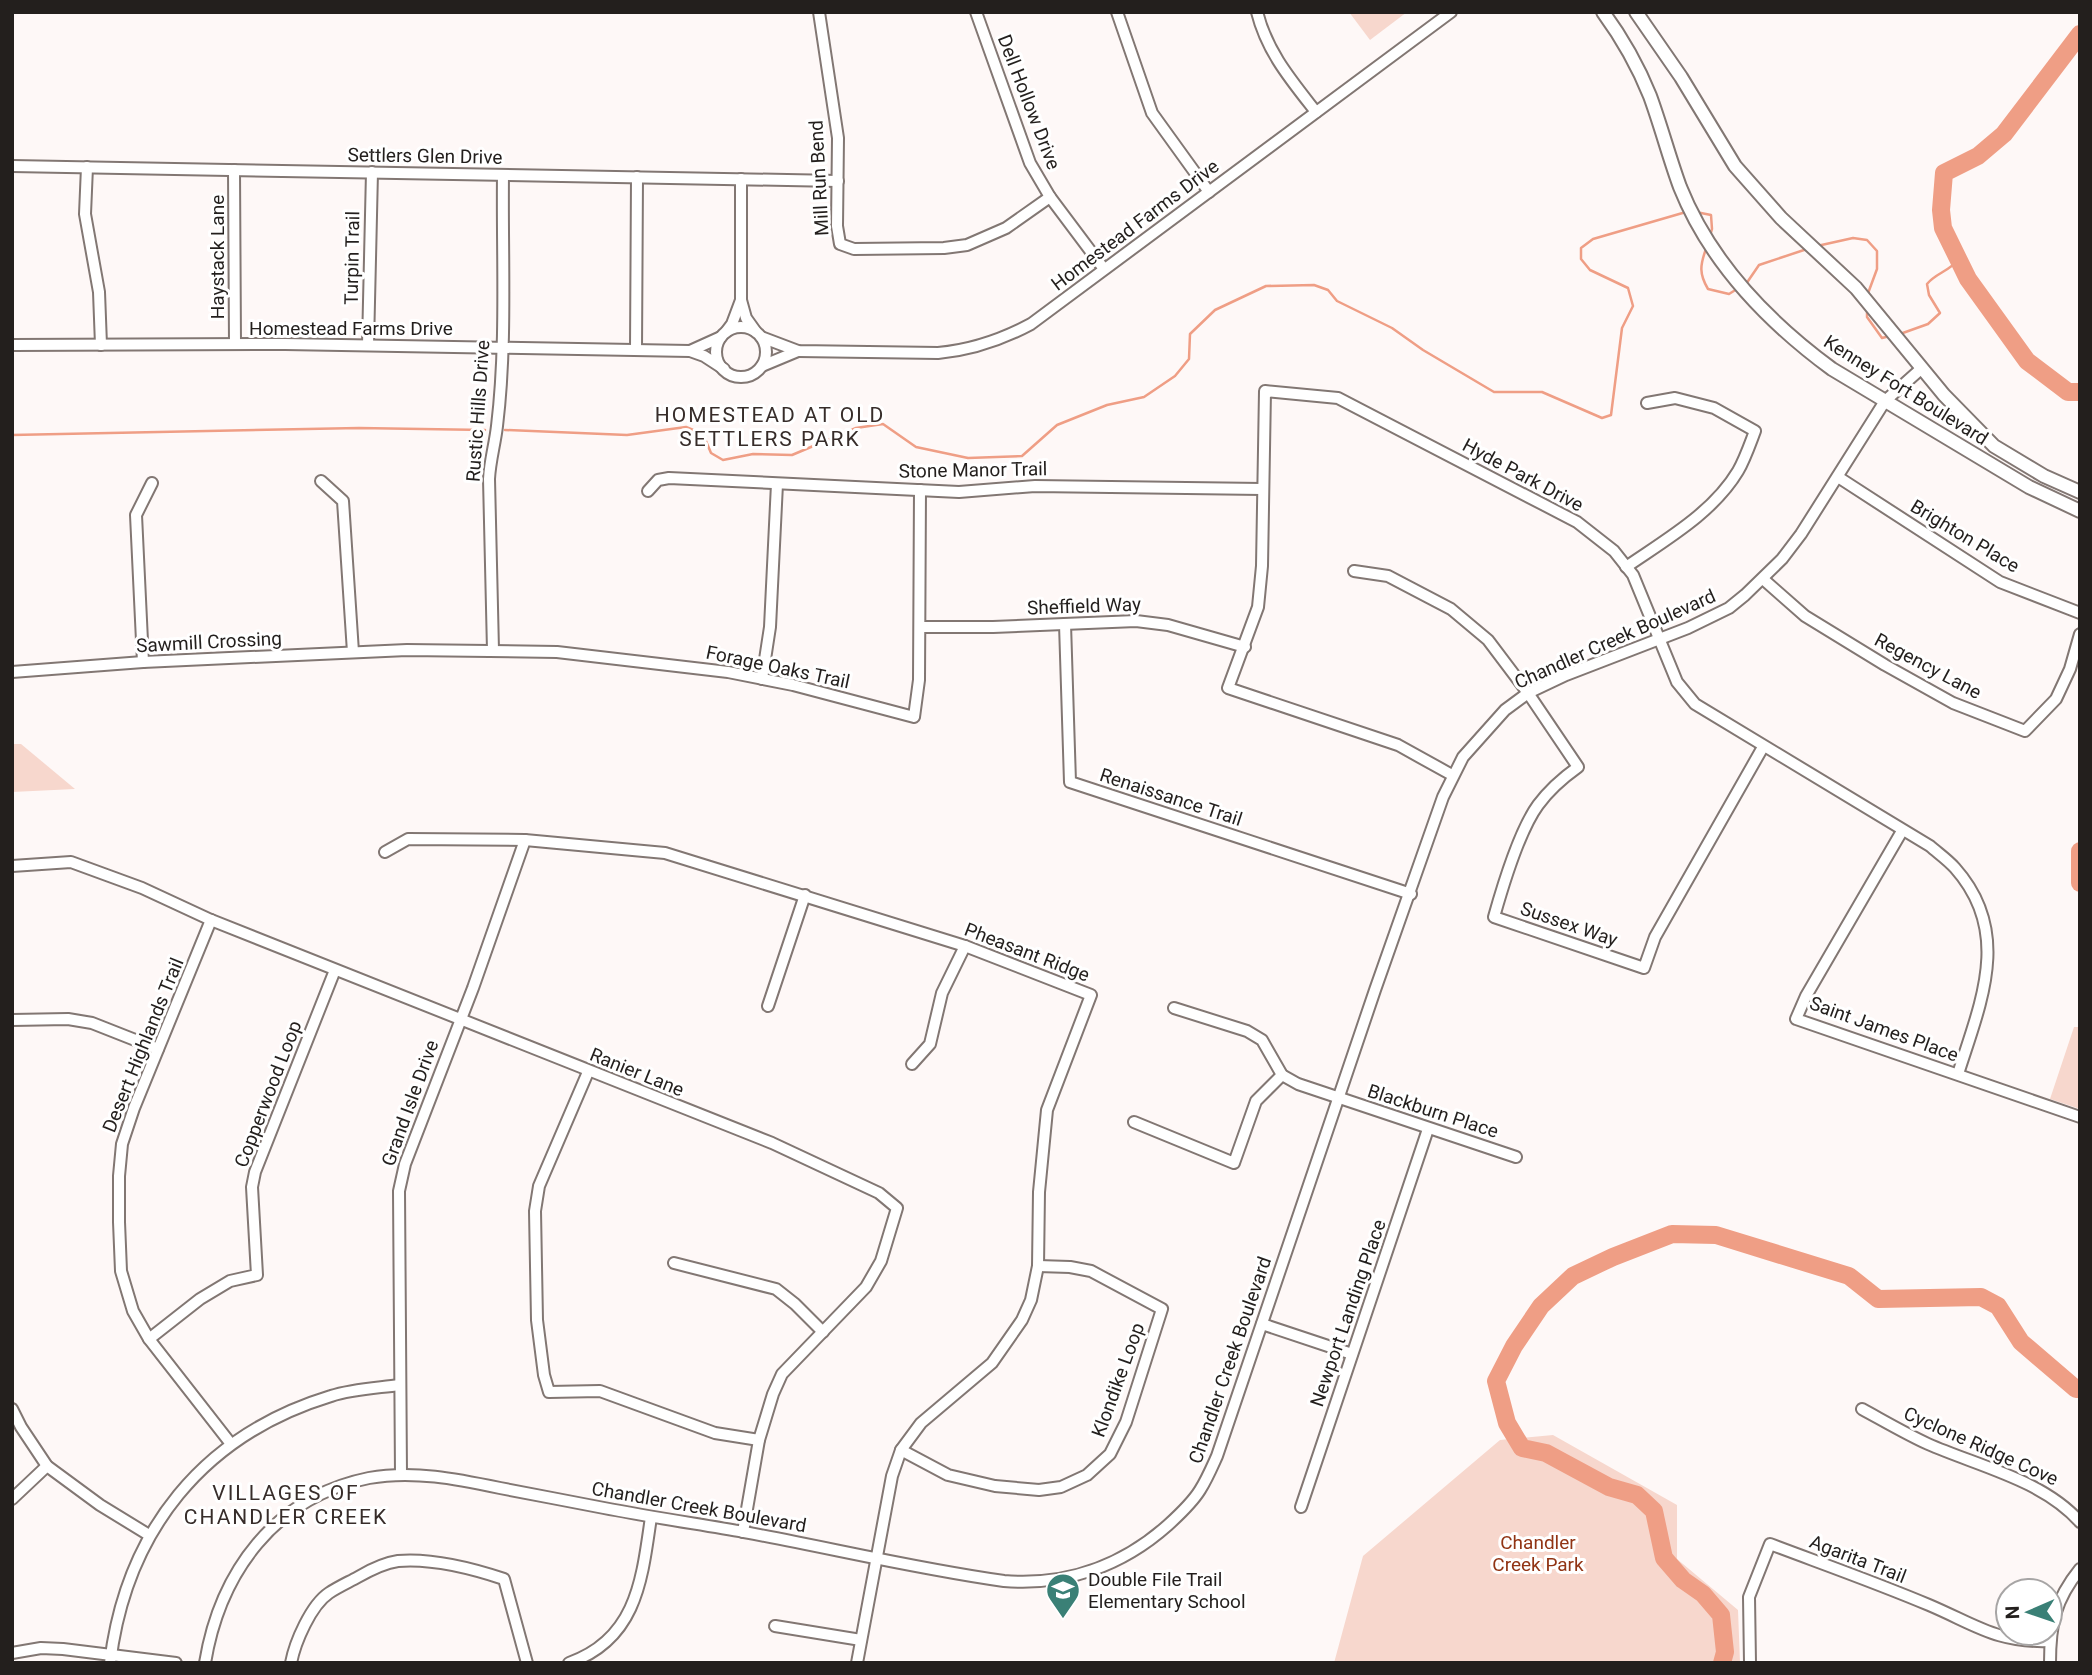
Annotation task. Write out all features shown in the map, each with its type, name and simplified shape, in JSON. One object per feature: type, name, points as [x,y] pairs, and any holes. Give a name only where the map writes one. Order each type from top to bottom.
[{"type":"main road","name":"Kenney Fort Boulevard","points":[[1603,12],[1627,50],[1649,94],[1678,180],[1699,225],[1735,279],[1761,308],[1805,349],[1832,369],[2029,487],[2080,511]]},
{"type":"main road","name":"Kenney Fort Boulevard","points":[[1636,12],[1681,77],[1735,166],[1781,218],[1856,288],[1944,395],[1994,446],[2044,476],[2080,492]]},
{"type":"street","name":"Mill Run Bend","points":[[819,12],[838,138],[840,244],[854,249],[955,248],[1006,228],[1050,197]]},
{"type":"street","name":"Dell Hollow Drive","points":[[976,12],[1024,149],[1050,197],[1104,269]]},
{"type":"street","points":[[1117,12],[1152,113],[1209,192]]},
{"type":"street","points":[[1257,12],[1267,44],[1280,66],[1316,112]]},
{"type":"street","name":"Homestead Farms Drive","points":[[690,351],[741,327],[798,351],[938,352],[975,347],[1005,338],[1031,324],[1451,12]]},
{"type":"street","name":"Settlers Glen Drive","points":[[12,166],[838,181]]},
{"type":"street","points":[[87,167],[85,214],[100,292],[101,345]]},
{"type":"street","name":"Haystack Lane","points":[[234,170],[235,344]]},
{"type":"street","name":"Turpin Trail","points":[[368,345],[372,172]]},
{"type":"street","name":"Rustic Hills Drive","points":[[493,650],[489,478],[497,427],[501,347],[503,175]]},
{"type":"street","points":[[636,350],[637,177]]},
{"type":"street","points":[[741,179],[741,300],[746,318],[758,334],[766,352],[761,367]]},
{"type":"street","points":[[724,369],[718,346],[732,324],[741,300]]},
{"type":"street","name":"Homestead Farms Drive","points":[[12,345],[368,345],[690,351],[704,356],[730,374],[747,376],[798,351]]},
{"type":"street","name":"Chandler Creek Boulevard","points":[[205,1663],[222,1600],[242,1562],[265,1534],[306,1502],[335,1488],[370,1478],[425,1475],[461,1480],[877,1558],[1026,1582],[1080,1574],[1127,1556],[1176,1518],[1200,1490],[1217,1456],[1452,775],[1463,757],[1483,732],[1528,693],[1566,675],[1659,640],[1729,608],[1763,579],[1801,534],[1885,401],[1919,364]]},
{"type":"street","name":"Hyde Park Drive","points":[[1452,775],[1398,745],[1228,688],[1258,607],[1262,566],[1265,391],[1338,398],[1577,522],[1614,551],[1633,575],[1677,682],[1695,704],[1930,846],[1955,868],[1979,909],[1986,938],[1988,965],[1984,990],[1958,1074]]},
{"type":"street","points":[[1626,566],[1672,536],[1712,503],[1738,471],[1755,431],[1714,408],[1675,398],[1647,403]]},
{"type":"street","name":"Brighton Place","points":[[1838,477],[2000,582],[2080,613]]},
{"type":"street","name":"Stone Manor Trail","points":[[648,491],[658,480],[669,478],[959,492],[1016,487],[1262,489]]},
{"type":"street","points":[[321,481],[343,502],[353,652]]},
{"type":"street","points":[[143,662],[136,515],[152,483]]},
{"type":"street","points":[[762,679],[770,627],[777,484]]},
{"type":"street","name":"Forage Oaks Trail","points":[[407,650],[557,652],[703,668],[762,679],[914,717],[919,680],[920,490]]},
{"type":"street","points":[[1354,571],[1388,576],[1451,609],[1488,640],[1528,693]]},
{"type":"street","name":"Regency Lane","points":[[1763,579],[1805,616],[1885,665],[1954,703],[2025,731],[2056,699],[2070,669],[2080,634]]},
{"type":"street","name":"Sheffield Way","points":[[920,627],[1155,622],[1245,647]]},
{"type":"street","name":"Renaissance Trail","points":[[1065,624],[1070,782],[1411,894]]},
{"type":"street","name":"Sawmill Crossing","points":[[12,672],[143,662],[407,650]]},
{"type":"street","name":"Sussex Way","points":[[1528,693],[1578,766],[1538,805],[1525,829],[1494,917],[1644,968],[1655,937],[1763,747]]},
{"type":"street","name":"Saint James Place","points":[[1902,831],[1806,996],[1796,1019],[2080,1117]]},
{"type":"street","name":"Pheasant Ridge","points":[[385,852],[408,839],[525,840],[665,853],[965,946],[1091,995],[1047,1110],[1039,1192],[1038,1266],[1031,1300],[1022,1320],[992,1363],[921,1423],[901,1450],[892,1476],[857,1663]]},
{"type":"street","name":"Grand Isle Drive","points":[[401,1475],[399,1191],[405,1164],[525,840]]},
{"type":"street","name":"Ranier Lane","points":[[12,866],[71,862],[142,888],[211,920],[772,1143],[879,1193],[897,1208],[881,1261],[866,1287],[782,1374],[759,1440],[743,1532]]},
{"type":"street","points":[[768,1006],[805,895]]},
{"type":"street","name":"Desert Highlands Trail","points":[[211,920],[122,1144],[119,1176],[121,1271],[133,1311],[149,1339],[231,1444]]},
{"type":"street","points":[[912,1064],[930,1044],[942,993],[965,946]]},
{"type":"street","name":"Copperwood Loop","points":[[149,1339],[230,1281],[257,1275],[252,1187],[255,1172],[335,970]]},
{"type":"street","points":[[1134,1122],[1234,1163],[1256,1101],[1282,1075],[1262,1040],[1247,1031],[1174,1008]]},
{"type":"street","points":[[12,1020],[68,1019],[92,1023],[158,1049]]},
{"type":"street","points":[[588,1072],[539,1186],[535,1210],[537,1320],[544,1375],[549,1392],[600,1391],[715,1433],[759,1440]]},
{"type":"street","name":"Blackburn Place","points":[[1282,1075],[1298,1084],[1516,1157]]},
{"type":"street","name":"Newport Landing Place","points":[[1301,1507],[1428,1129]]},
{"type":"street","points":[[674,1263],[776,1289],[822,1332]]},
{"type":"street","name":"Klondike Loop","points":[[901,1450],[948,1475],[995,1486],[1039,1490],[1061,1488],[1087,1475],[1110,1454],[1126,1422],[1162,1309],[1091,1271],[1038,1266]]},
{"type":"street","points":[[1262,1324],[1352,1354]]},
{"type":"street","points":[[111,1659],[121,1605],[149,1535],[195,1476],[231,1444],[297,1408],[334,1395],[399,1385]]},
{"type":"street","points":[[12,1409],[47,1466],[100,1505],[149,1535]]},
{"type":"street","name":"Cyclone Ridge Cove","points":[[1862,1409],[1926,1443],[2046,1493],[2080,1522]]},
{"type":"street","points":[[12,1499],[47,1466]]},
{"type":"street","points":[[569,1663],[582,1658],[618,1632],[636,1600],[651,1517]]},
{"type":"street","name":"Agarita Trail","points":[[1750,1663],[1749,1597],[1770,1544],[1930,1605],[1994,1635]]},
{"type":"street","points":[[291,1663],[293,1650],[308,1619],[327,1594],[371,1570],[397,1561],[430,1562],[473,1569],[504,1579],[527,1663]]},
{"type":"street","points":[[2064,1593],[2080,1569]]},
{"type":"street","points":[[775,1626],[861,1640]]},
{"type":"street","points":[[12,1653],[41,1648],[63,1648],[111,1659],[176,1663]]},
{"type":"green space","points":[[1349,12],[1407,12],[1370,40]]},
{"type":"green space","points":[[12,744],[21,744],[75,789],[12,792]]},
{"type":"green space","points":[[2074,1027],[2080,1027],[2080,1109],[2050,1099]]},
{"type":"green space","name":"Chandler Creek Park","points":[[1553,1435],[1677,1505],[1677,1559],[1738,1610],[1740,1663],[1334,1663],[1363,1556],[1500,1440]]},
{"type":"waterway","points":[[2080,34],[2004,134],[1978,156],[1944,173],[1941,210],[1943,228],[1968,279],[2027,361],[2068,392],[2080,392]]},
{"type":"waterway","points":[[505,430],[627,435],[686,427],[703,434],[711,453],[723,460],[753,454],[792,455],[856,428],[883,424],[916,447],[968,458],[1022,456],[1057,425],[1107,405],[1144,397],[1175,376],[1189,359],[1190,334],[1215,310],[1266,286],[1314,285],[1328,290],[1337,301],[1392,328],[1423,350],[1494,392],[1542,392],[1602,418],[1611,415],[1622,328],[1633,306],[1628,288],[1590,270],[1581,259],[1581,248],[1593,239],[1686,212]]},
{"type":"waterway","points":[[1696,212],[1711,215],[1710,236]]},
{"type":"waterway","points":[[1817,246],[1853,238],[1867,240],[1877,251],[1877,269],[1867,296]]},
{"type":"waterway","points":[[1706,249],[1701,269],[1708,289],[1729,294],[1737,289]]},
{"type":"waterway","points":[[1746,284],[1759,265],[1807,249]]},
{"type":"waterway","points":[[1900,334],[1928,324],[1940,313],[1929,295],[1927,284],[1958,260]]},
{"type":"waterway","points":[[1867,309],[1867,317],[1882,338],[1890,336]]},
{"type":"waterway","points":[[12,435],[359,428],[485,430]]},
{"type":"waterway","points":[[2080,851],[2080,883]]},
{"type":"waterway","points":[[1722,1663],[1725,1652],[1721,1615],[1703,1594],[1683,1580],[1664,1558],[1654,1511],[1637,1495],[1609,1487],[1546,1453],[1522,1448],[1507,1423],[1496,1381],[1514,1346],[1541,1306],[1573,1276],[1672,1234],[1716,1235],[1849,1276],[1878,1299],[1981,1297],[1998,1306],[2021,1342],[2076,1389],[2080,1389]]},
{"type":"place","name":"Double File Trail Elementary School","points":[[1063,1620]]},
{"type":"district","name":"HOMESTEAD AT OLD SETTLERS PARK","points":[[770,427]]},
{"type":"district","name":"VILLAGES OF CHANDLER CREEK","points":[[286,1505]]}]
